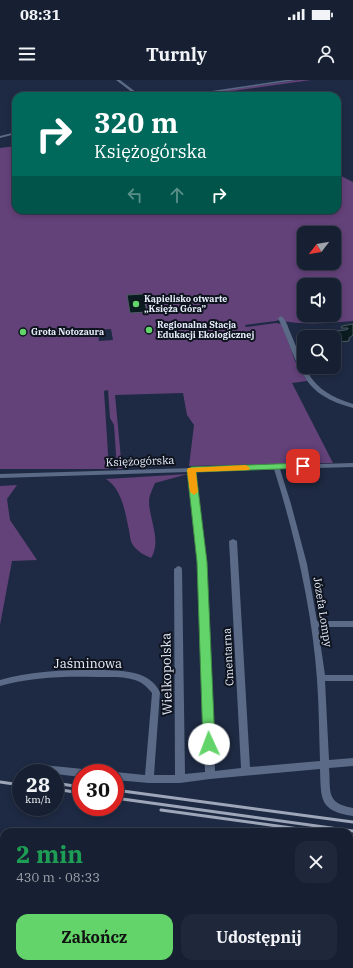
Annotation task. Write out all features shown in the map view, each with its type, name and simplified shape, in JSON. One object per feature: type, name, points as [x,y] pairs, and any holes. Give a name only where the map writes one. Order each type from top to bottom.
[{"type":"main road","points":[[209,92],[295,80]]},
{"type":"main road","points":[[0,137],[12,134]]},
{"type":"street","points":[[118,80],[133,92]]},
{"type":"street","points":[[281,318],[286,327],[299,363],[312,384],[327,398],[353,406]]},
{"type":"street","name":"Księżogórska","points":[[0,476],[353,465]]},
{"type":"street","name":"Józefa Lompy","points":[[276,467],[288,504],[314,624],[321,678],[326,796],[329,803],[338,810],[353,812]]},
{"type":"street","points":[[191,470],[202,562],[210,775]]},
{"type":"street","name":"Cmentarna","points":[[233,541],[246,772]]},
{"type":"street","name":"Wielkopolska","points":[[178,569],[180,779]]},
{"type":"street","points":[[314,624],[353,624]]},
{"type":"street","name":"Jaśminowa","points":[[0,683],[29,677],[114,673],[134,676],[151,684],[156,692],[149,779]]},
{"type":"street","points":[[321,678],[353,678]]},
{"type":"street","points":[[124,777],[149,779],[180,779],[353,762]]},
{"type":"shaded area","points":[[299,80],[311,80],[225,92],[213,92]]},
{"type":"shaded area","points":[[12,146],[12,214],[341,214],[341,176],[353,182],[353,321],[341,322],[341,278],[297,278],[297,322],[339,322],[298,323],[279,320],[245,325],[246,327],[276,323],[282,324],[297,364],[297,374],[303,374],[307,381],[292,383],[333,463],[189,466],[194,425],[187,415],[183,393],[115,395],[122,469],[117,469],[114,425],[110,418],[108,390],[104,391],[109,469],[0,469],[0,148]],"holes":[[[111,329],[113,340],[99,341],[98,330]]]},
{"type":"shaded area","name":"Kąpielisko otwarte „Księża Góra”","points":[[143,294],[147,312],[130,313],[127,295]]},
{"type":"shaded area","points":[[353,324],[353,335],[349,338],[349,341],[341,342],[341,330],[348,329],[341,328],[342,326]]},
{"type":"shaded area","points":[[188,474],[155,483],[150,494],[149,501],[155,544],[151,558],[146,556],[141,553],[132,543],[122,502],[116,489],[106,479]]},
{"type":"shaded area","points":[[17,485],[7,499],[10,520],[37,560],[12,561],[0,625],[0,486]]},
{"type":"railway","points":[[0,782],[12,784]]},
{"type":"railway","points":[[64,784],[72,786]]},
{"type":"railway","points":[[64,790],[72,792]]},
{"type":"railway","points":[[124,791],[353,822]]},
{"type":"railway","points":[[124,799],[331,828]]},
{"type":"railway","points":[[161,810],[292,828]]},
{"type":"slow traffic","points":[[194,492],[191,470],[246,468]]},
{"type":"place","name":"Kąpielisko otwarte „Księża Góra”","points":[[136,304]]},
{"type":"place","name":"Regionalna Stacja Edukacji Ekologicznej","points":[[149,330]]},
{"type":"place","name":"Grota Notozaura","points":[[23,332]]},
{"type":"route","points":[[209,744],[202,562],[191,470],[303,466]]}]
